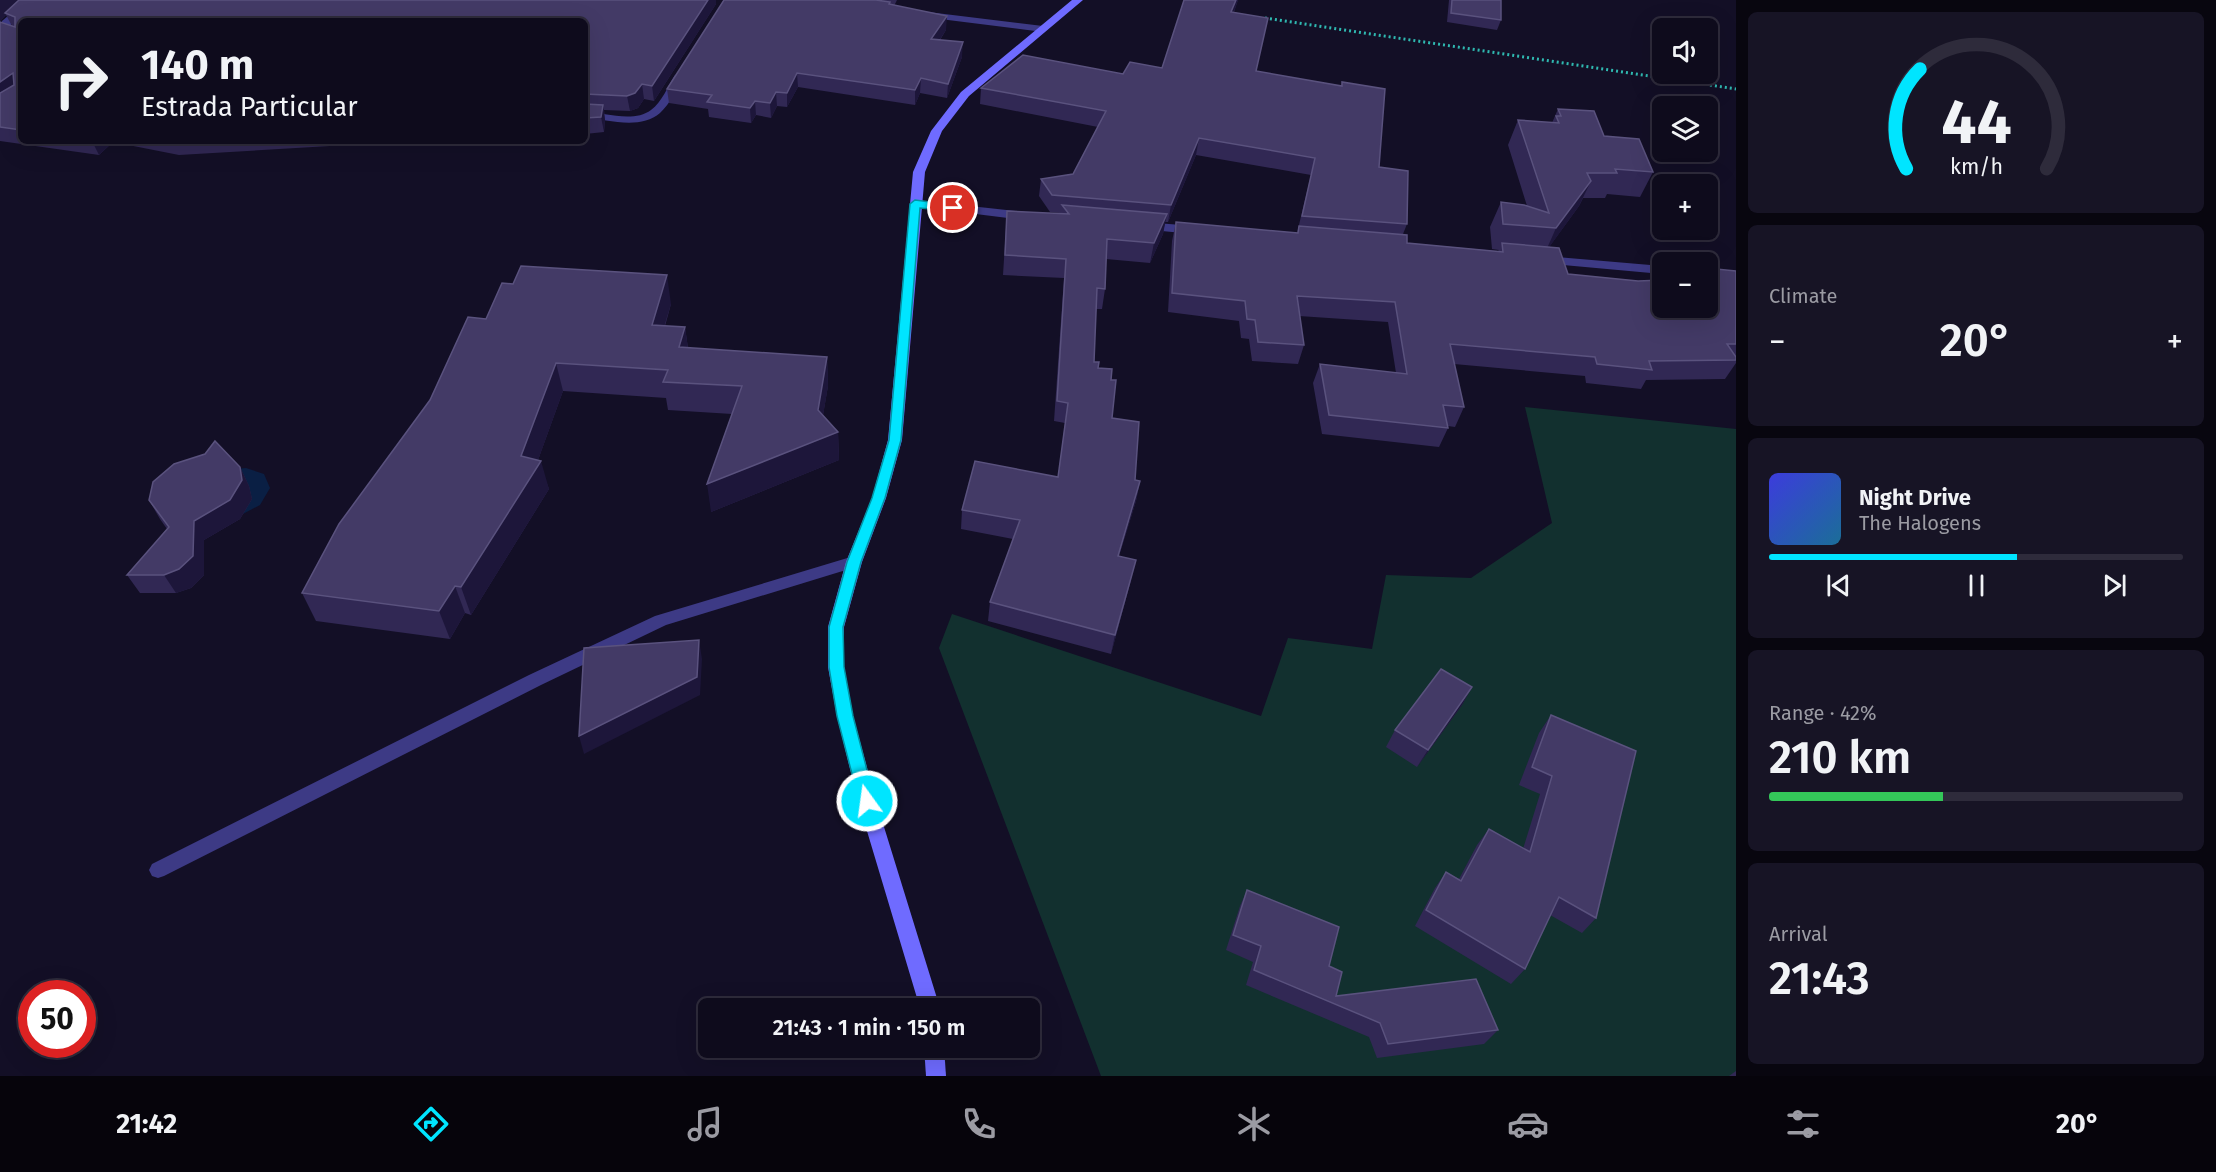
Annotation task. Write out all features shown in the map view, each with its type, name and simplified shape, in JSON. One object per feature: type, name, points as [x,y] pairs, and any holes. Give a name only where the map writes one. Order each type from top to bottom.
[{"type":"main road","points":[[927,998],[867,801],[845,716],[836,667],[836,627],[854,562],[879,498],[895,440],[919,172],[937,131],[965,94],[1078,0]]},
{"type":"main road","points":[[935,1058],[936,1076]]},
{"type":"street","points":[[18,36],[5,30],[6,23],[33,0]]},
{"type":"street","points":[[917,14],[1043,29]]},
{"type":"street","points":[[588,114],[624,118],[649,115],[656,111],[686,65]]},
{"type":"street","points":[[915,204],[1038,217]]},
{"type":"street","points":[[1132,225],[1203,231]]},
{"type":"street","points":[[1533,259],[1652,269]]},
{"type":"street","points":[[158,870],[535,680],[661,620],[854,562]]},
{"type":"path","points":[[1262,18],[1736,89]]},
{"type":"green space","points":[[1525,407],[1736,429],[1736,1076],[1101,1076],[939,648],[952,614],[1261,716],[1288,638],[1372,649],[1386,575],[1471,578],[1552,523]]},
{"type":"water","points":[[246,468],[264,474],[270,488],[260,505],[237,517],[235,469]]},
{"type":"building","points":[[19,0],[708,0],[652,86],[642,84],[635,93],[627,96],[588,94],[588,18],[18,18],[18,130],[0,127],[0,93],[14,85],[13,73],[0,82],[0,22],[15,27],[15,17],[5,13]]},
{"type":"building","points":[[724,0],[876,0],[890,2],[889,4],[947,16],[931,39],[963,42],[948,84],[921,78],[915,90],[797,73],[787,93],[776,92],[770,103],[755,101],[750,108],[707,102],[712,95],[667,89]]},
{"type":"building","points":[[1184,0],[1236,0],[1231,12],[1268,18],[1256,71],[1342,86],[1342,82],[1385,89],[1379,167],[1408,171],[1407,224],[1302,216],[1315,158],[1199,138],[1171,205],[1052,195],[1041,179],[1073,174],[1106,111],[981,88],[1023,55],[1123,74],[1130,62],[1162,68]]},
{"type":"building","points":[[1452,0],[1501,0],[1501,20],[1451,13]]},
{"type":"building","points":[[588,104],[603,105],[601,117],[588,118]]},
{"type":"building","points":[[1558,109],[1594,111],[1604,136],[1639,139],[1653,172],[1615,169],[1617,173],[1587,173],[1591,181],[1556,228],[1503,224],[1501,202],[1524,205],[1549,213],[1518,120],[1559,123],[1556,116],[1561,116]]},
{"type":"building","points":[[1062,205],[1167,214],[1154,243],[1107,239],[1105,289],[1097,288],[1094,362],[1099,362],[1098,368],[1112,369],[1111,380],[1116,380],[1112,418],[1139,422],[1135,480],[1140,481],[1118,556],[1136,560],[1115,635],[990,602],[1020,520],[962,510],[975,461],[1058,477],[1068,403],[1057,401],[1066,259],[1005,255],[1007,211],[1069,214]]},
{"type":"building","points":[[1176,222],[1298,233],[1299,226],[1407,235],[1407,243],[1503,252],[1502,243],[1559,248],[1568,274],[1652,280],[1652,318],[1718,318],[1718,269],[1736,271],[1736,344],[1727,344],[1736,360],[1649,361],[1652,370],[1597,364],[1595,357],[1450,344],[1464,407],[1443,405],[1448,428],[1329,415],[1320,364],[1407,374],[1395,302],[1297,296],[1304,345],[1258,342],[1255,320],[1247,319],[1245,301],[1172,293]]},
{"type":"building","points":[[521,266],[667,275],[652,325],[685,327],[679,347],[827,357],[818,410],[838,432],[707,484],[742,386],[663,382],[668,370],[556,363],[521,456],[541,461],[461,587],[455,586],[439,611],[302,593],[339,524],[430,400],[468,317],[486,319],[502,283],[513,284]]},
{"type":"building","points":[[215,441],[240,467],[242,480],[230,500],[194,521],[193,556],[179,569],[164,575],[127,575],[169,527],[149,500],[153,482],[174,464],[205,454]]},
{"type":"building","points":[[699,640],[697,677],[579,736],[584,648]]},
{"type":"building","points":[[1441,669],[1472,687],[1428,750],[1395,730]]},
{"type":"building","points":[[1551,715],[1636,751],[1596,918],[1559,897],[1525,969],[1426,910],[1446,872],[1461,881],[1489,829],[1530,852],[1552,776],[1532,767]]},
{"type":"building","points":[[1247,890],[1339,927],[1329,966],[1342,972],[1336,996],[1476,979],[1498,1030],[1388,1044],[1380,1023],[1254,970],[1261,946],[1233,935]]},
{"type":"route","points":[[867,801],[845,716],[836,667],[836,627],[854,562],[879,498],[895,440],[915,204],[953,208]]}]
